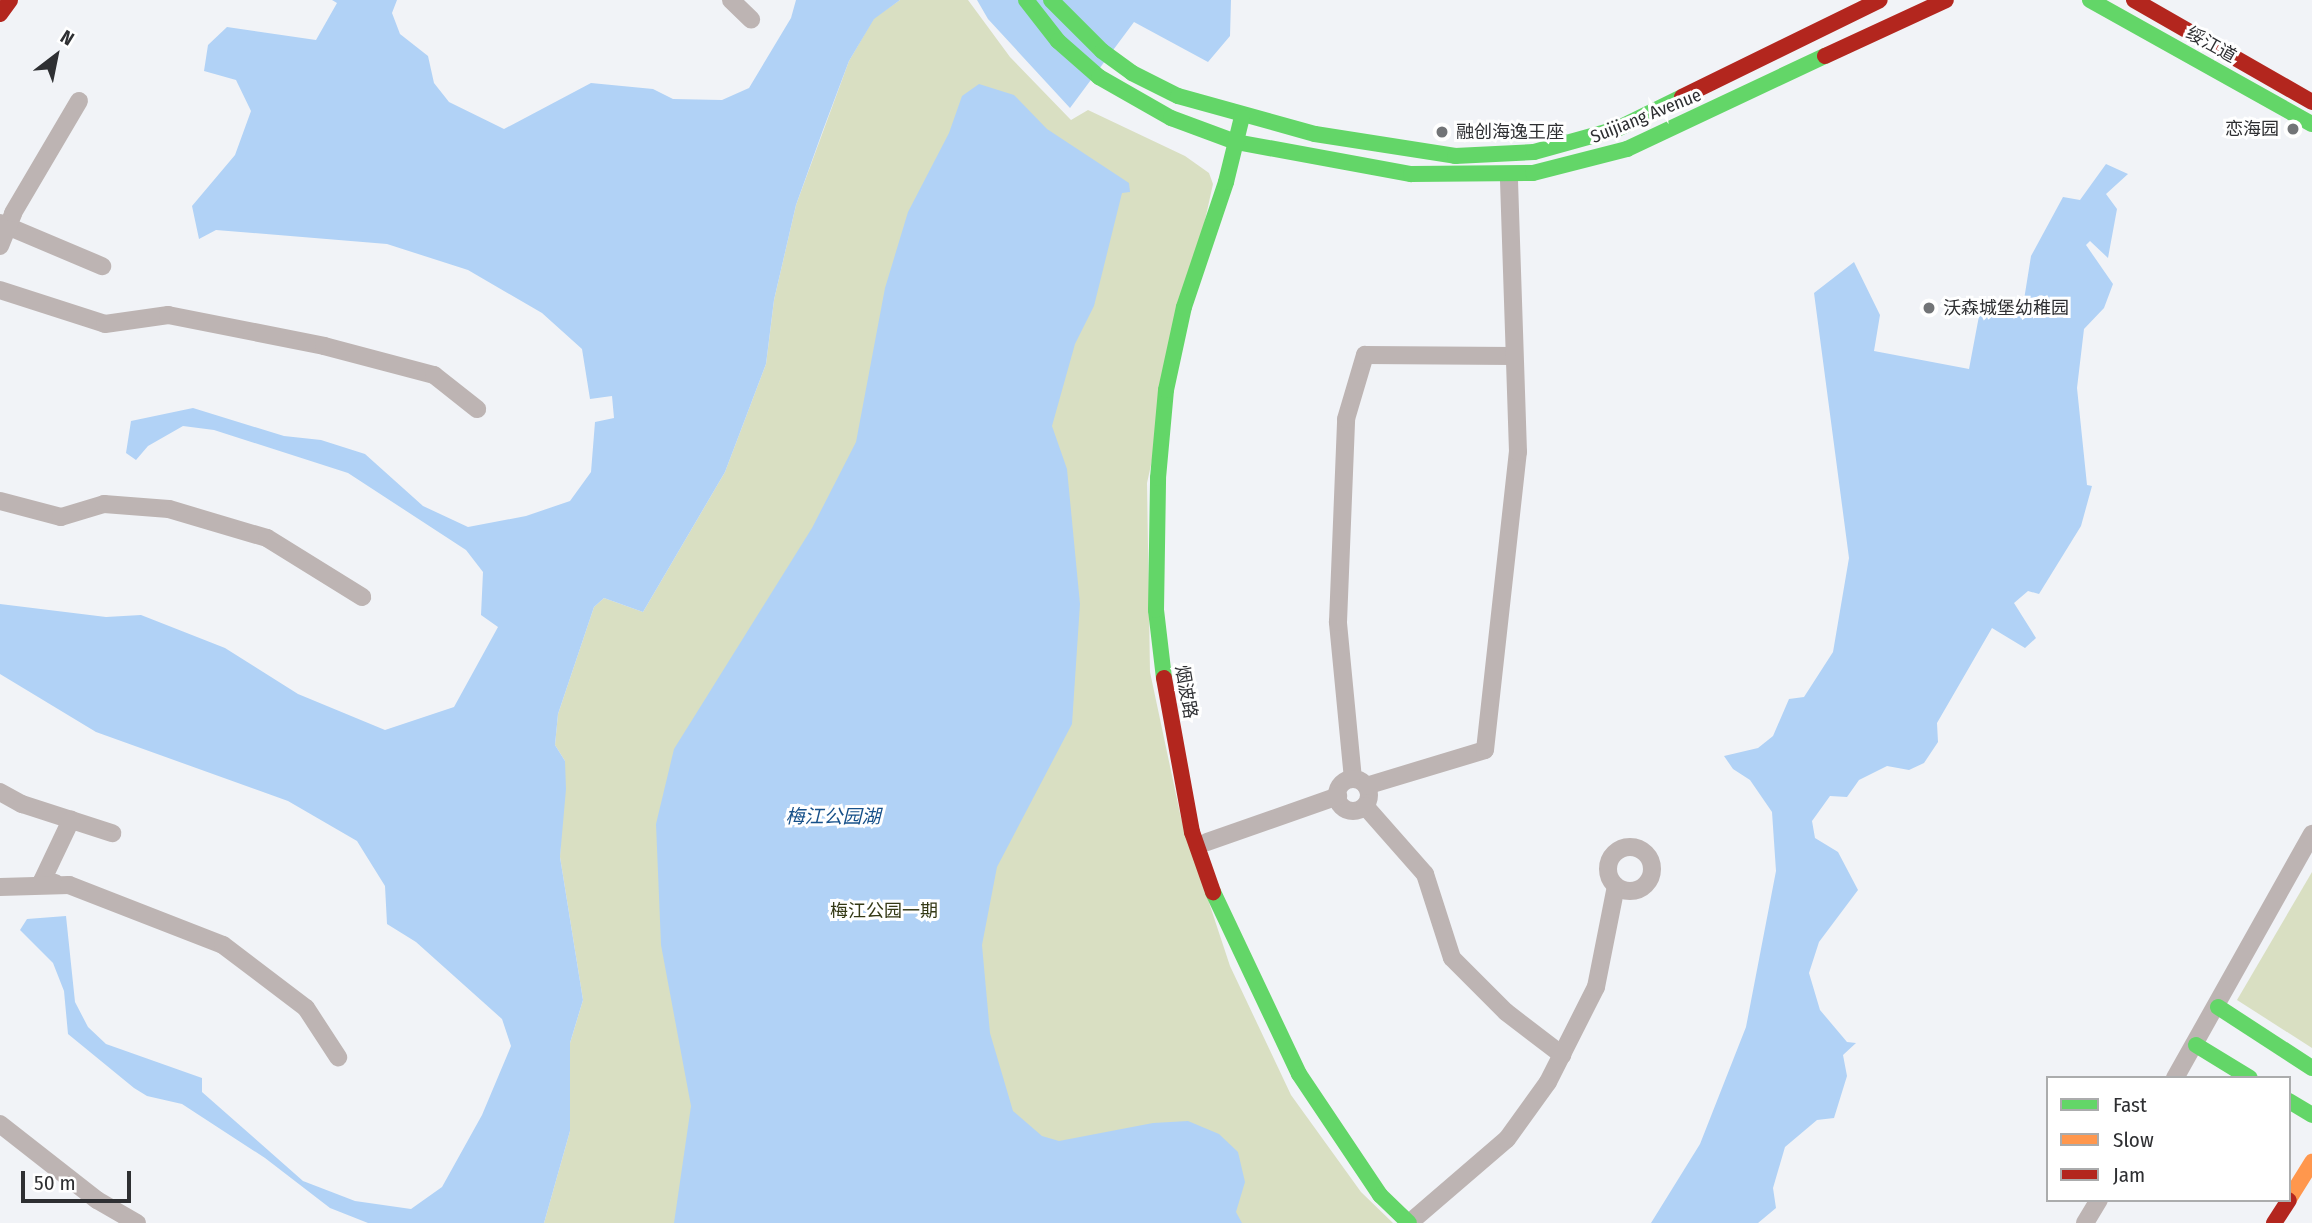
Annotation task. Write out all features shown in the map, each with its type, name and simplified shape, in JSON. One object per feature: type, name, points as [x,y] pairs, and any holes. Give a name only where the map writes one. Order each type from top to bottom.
[{"type":"main road","points":[[0,14],[10,0]]},
{"type":"main road","name":"Suijiang Avenue","points":[[1026,0],[1058,41],[1103,80],[1150,109],[1244,144],[1411,174],[1509,175],[1576,164],[1627,149],[1946,0]]},
{"type":"main road","name":"Suijiang Avenue","points":[[1051,0],[1116,62],[1178,96],[1250,119],[1408,152],[1455,156],[1570,145],[1710,87],[1880,0]]},
{"type":"main road","name":"绥江道","points":[[2090,0],[2312,124]]},
{"type":"main road","name":"绥江道","points":[[2134,0],[2312,102]]},
{"type":"main road","name":"烟波路","points":[[1250,119],[1179,393],[1165,540],[1169,645],[1206,842],[1250,959],[1315,1088],[1354,1147],[1415,1221]]},
{"type":"main road","name":"烟波路","points":[[1244,144],[1184,307],[1166,390],[1158,478],[1156,610],[1163,675],[1192,832],[1220,913],[1299,1074],[1352,1157],[1380,1195],[1415,1221]]},
{"type":"main road","points":[[2218,1007],[2312,1068]]},
{"type":"main road","points":[[2196,1045],[2247,1076]]},
{"type":"main road","points":[[2291,1102],[2312,1115]]},
{"type":"main road","points":[[2291,1197],[2312,1162]]},
{"type":"main road","points":[[2274,1223],[2288,1202]]},
{"type":"street","points":[[730,0],[751,19]]},
{"type":"street","points":[[0,246],[4,225],[79,101]]},
{"type":"street","points":[[1338,796],[1343,782],[1360,782],[1485,750],[1518,452],[1509,175]]},
{"type":"street","points":[[4,225],[102,266]]},
{"type":"street","points":[[0,289],[105,324],[168,314],[324,346],[434,375],[477,409]]},
{"type":"street","points":[[1365,806],[1369,796],[1360,782],[1338,622],[1346,419],[1365,355],[1514,356]]},
{"type":"street","points":[[0,500],[61,517],[104,503],[169,509],[267,538],[362,597]]},
{"type":"street","points":[[0,792],[112,833]]},
{"type":"street","points":[[1206,842],[1338,796]]},
{"type":"street","points":[[1338,796],[1350,810],[1365,806]]},
{"type":"street","points":[[1365,806],[1425,874],[1452,958],[1506,1012],[1562,1055]]},
{"type":"street","points":[[71,820],[42,881],[69,885],[223,945],[306,1008],[338,1057]]},
{"type":"street","points":[[2176,1076],[2218,1007],[2312,834]]},
{"type":"street","points":[[0,887],[69,885]]},
{"type":"street","points":[[1415,1221],[1507,1139],[1562,1055],[1596,987],[1616,886]]},
{"type":"street","points":[[0,1124],[97,1200],[137,1223]]},
{"type":"street","points":[[2085,1223],[2098,1202]]},
{"type":"green space","name":"梅江公园一期","points":[[900,0],[968,0],[1010,57],[1071,120],[1088,110],[1185,156],[1209,173],[1213,184],[1147,483],[1150,672],[1181,818],[1230,966],[1291,1095],[1361,1192],[1393,1223],[544,1223],[570,1131],[570,1043],[583,1000],[560,857],[565,761],[555,745],[558,714],[594,607],[604,598],[643,612],[725,472],[766,364],[774,300],[796,205],[849,61],[874,18]]},
{"type":"green space","points":[[2312,872],[2312,1048],[2237,1000]]},
{"type":"water","points":[[332,0],[397,0],[392,13],[400,34],[428,56],[434,83],[449,102],[504,129],[591,83],[653,89],[673,99],[722,100],[749,88],[791,18],[796,0],[900,0],[874,19],[849,61],[823,130],[796,205],[774,300],[766,364],[725,472],[643,612],[604,598],[594,607],[558,714],[555,745],[565,761],[566,789],[560,857],[583,1000],[570,1043],[570,1131],[544,1223],[368,1223],[330,1208],[265,1158],[182,1104],[147,1096],[134,1088],[68,1034],[64,991],[53,963],[20,930],[27,919],[66,916],[75,1002],[88,1027],[106,1044],[202,1078],[202,1092],[303,1181],[355,1201],[411,1209],[442,1187],[482,1115],[511,1046],[502,1019],[416,942],[387,924],[385,886],[357,841],[288,801],[96,732],[0,674],[0,604],[106,617],[141,615],[225,648],[298,694],[385,730],[454,707],[498,627],[481,615],[483,572],[466,550],[348,473],[214,430],[183,426],[148,446],[136,460],[126,453],[131,421],[193,408],[284,436],[321,440],[365,454],[423,506],[468,527],[526,516],[570,501],[591,472],[595,422],[614,418],[612,396],[590,399],[582,349],[542,313],[468,270],[387,244],[216,230],[199,239],[192,206],[235,155],[251,111],[236,80],[204,71],[208,45],[227,27],[316,40],[337,3]]},
{"type":"water","points":[[977,0],[1231,0],[1230,36],[1208,62],[1134,22],[1070,108],[988,19]]},
{"type":"water","name":"梅江公园湖","points":[[979,84],[1014,95],[1047,129],[1129,183],[1130,192],[1122,193],[1094,306],[1075,344],[1052,426],[1067,469],[1080,604],[1072,724],[997,867],[982,945],[990,1033],[1013,1111],[1042,1136],[1059,1141],[1153,1123],[1188,1121],[1219,1134],[1238,1152],[1245,1182],[1236,1212],[1242,1223],[674,1223],[691,1106],[661,945],[656,824],[674,749],[812,528],[856,442],[885,288],[908,212],[949,133],[962,96]]},
{"type":"water","points":[[2106,164],[2128,174],[2106,194],[2117,209],[2108,258],[2090,241],[2086,245],[2113,284],[2104,308],[2084,329],[2077,388],[2087,485],[2092,486],[2081,526],[2039,594],[2028,591],[2014,603],[2036,638],[2025,648],[1992,628],[1937,723],[1938,742],[1924,763],[1909,770],[1887,766],[1859,780],[1847,797],[1830,796],[1812,821],[1815,838],[1838,852],[1858,890],[1819,942],[1809,973],[1820,1010],[1847,1042],[1856,1043],[1843,1055],[1847,1076],[1834,1118],[1817,1120],[1785,1147],[1773,1188],[1776,1208],[1758,1223],[1651,1223],[1700,1144],[1746,1027],[1776,871],[1772,812],[1750,780],[1733,769],[1724,756],[1758,748],[1773,736],[1789,699],[1804,697],[1833,652],[1849,558],[1814,293],[1854,262],[1880,315],[1874,351],[1969,369],[1982,300],[2023,306],[2031,256],[2063,197],[2080,200]]},
{"type":"traffic: fast","points":[[1026,0],[1058,41],[1099,77],[1171,118],[1236,142],[1411,174],[1533,173],[1627,149],[1825,56]]},
{"type":"traffic: fast","points":[[1051,0],[1102,51],[1132,73],[1178,96],[1315,134],[1455,156],[1534,152],[1617,129],[1682,97]]},
{"type":"traffic: fast","points":[[2090,0],[2312,124]]},
{"type":"traffic: fast","points":[[1164,678],[1156,610],[1158,478],[1166,390],[1184,307],[1226,182],[1242,117]]},
{"type":"traffic: fast","points":[[1213,892],[1299,1074],[1380,1195],[1409,1223]]},
{"type":"traffic: fast","points":[[2218,1007],[2312,1068]]},
{"type":"traffic: fast","points":[[2196,1045],[2247,1076]]},
{"type":"traffic: fast","points":[[2291,1102],[2312,1115]]},
{"type":"traffic: slow","points":[[2291,1196],[2312,1162]]},
{"type":"traffic: jam","points":[[0,14],[10,0]]},
{"type":"traffic: jam","points":[[1682,97],[1880,0]]},
{"type":"traffic: jam","points":[[1825,56],[1946,0]]},
{"type":"traffic: jam","points":[[2134,0],[2312,102]]},
{"type":"traffic: jam","points":[[1164,678],[1192,832],[1213,892]]},
{"type":"traffic: jam","points":[[2274,1223],[2288,1202]]},
{"type":"place","name":"恋海园","points":[[2293,129]]},
{"type":"place","name":"融创海逸王座","points":[[1442,132]]},
{"type":"place","name":"沃森城堡幼稚园","points":[[1929,308]]}]
